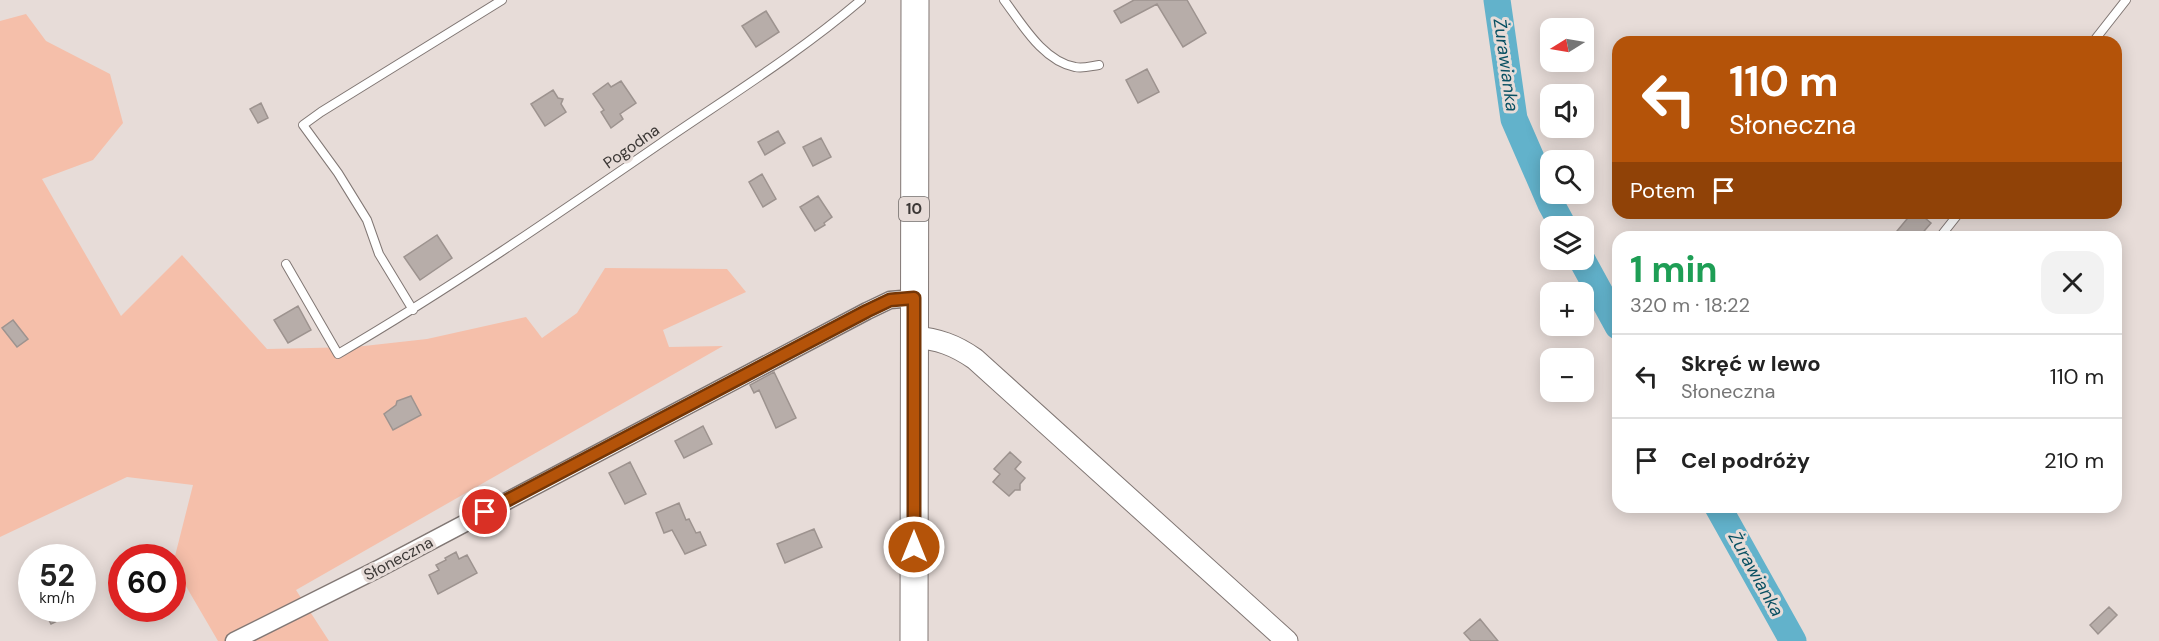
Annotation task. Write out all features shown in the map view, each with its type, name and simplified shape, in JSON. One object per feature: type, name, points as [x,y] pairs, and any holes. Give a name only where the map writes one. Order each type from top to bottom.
[{"type":"main road","name":"10","points":[[914,641],[915,0]]},
{"type":"street","name":"Słoneczna","points":[[234,641],[390,563],[867,311],[890,300],[914,298]]},
{"type":"street","points":[[914,337],[938,340],[975,359],[1287,641]]},
{"type":"lane","points":[[413,310],[379,254],[367,220],[338,173],[303,125],[502,0]]},
{"type":"lane","name":"Pogodna","points":[[286,264],[338,354],[413,310],[760,75],[813,38],[861,0]]},
{"type":"lane","points":[[1004,0],[1044,50],[1060,61],[1075,67],[1099,65]]},
{"type":"lane","points":[[2098,36],[2126,0]]},
{"type":"lane","points":[[1945,231],[1954,219]]},
{"type":"shaded area","points":[[26,14],[46,41],[110,74],[123,123],[93,160],[42,179],[121,316],[182,255],[267,349],[355,347],[427,339],[526,317],[542,338],[577,313],[605,268],[727,269],[746,292],[663,330],[669,347],[723,346],[296,590],[329,641],[218,641],[186,586],[186,544],[178,544],[193,485],[127,477],[0,537],[0,21]]},
{"type":"building","points":[[1134,0],[1187,0],[1206,33],[1183,47],[1157,4],[1121,23],[1114,11]]},
{"type":"building","points":[[766,11],[779,32],[756,47],[742,26]]},
{"type":"building","points":[[1147,69],[1159,92],[1138,103],[1126,80]]},
{"type":"building","points":[[621,81],[636,103],[620,114],[623,119],[611,128],[601,112],[604,110],[593,94],[608,83],[611,87]]},
{"type":"building","points":[[553,90],[558,98],[563,99],[561,104],[566,112],[545,126],[531,104]]},
{"type":"building","points":[[261,103],[268,118],[258,123],[250,109]]},
{"type":"building","points":[[778,131],[785,143],[765,155],[758,142]]},
{"type":"building","points":[[821,138],[831,157],[813,166],[803,147]]},
{"type":"building","points":[[762,174],[776,199],[763,207],[749,182]]},
{"type":"building","points":[[818,196],[832,217],[815,231],[800,207]]},
{"type":"building","points":[[1907,219],[1926,219],[1931,223],[1924,231],[1897,231]]},
{"type":"building","points":[[437,235],[452,258],[420,280],[404,257]]},
{"type":"building","points":[[298,306],[311,330],[288,343],[274,320]]},
{"type":"building","points":[[13,320],[28,339],[17,347],[2,328]]},
{"type":"building","points":[[774,372],[796,418],[776,428],[759,390],[754,393],[750,385]]},
{"type":"building","points":[[411,396],[421,415],[393,430],[384,414],[396,405],[397,401]]},
{"type":"building","points":[[703,426],[712,444],[684,458],[675,441]]},
{"type":"building","points":[[1010,452],[1021,462],[1015,469],[1025,478],[1020,484],[1020,490],[1015,490],[1009,496],[993,482],[1000,474],[994,469]]},
{"type":"building","points":[[630,462],[646,494],[625,504],[609,473]]},
{"type":"building","points":[[679,503],[686,520],[689,519],[696,533],[700,532],[706,545],[685,554],[672,530],[664,533],[656,513]]},
{"type":"building","points":[[814,529],[822,547],[785,563],[777,544]]},
{"type":"building","points":[[456,552],[459,559],[467,555],[477,573],[438,594],[429,575],[439,570],[436,565]]},
{"type":"building","points":[[2109,607],[2117,615],[2098,634],[2090,625]]},
{"type":"building","points":[[1480,619],[1498,641],[1471,641],[1464,633]]},
{"type":"waterway","name":"Żurawianka","points":[[1497,0],[1514,119],[1558,216]]},
{"type":"waterway","name":"Żurawianka","points":[[1587,270],[1612,315]]},
{"type":"waterway","name":"Żurawianka","points":[[1721,513],[1793,641]]},
{"type":"route","points":[[485,512],[877,306],[890,300],[914,298],[914,547]]}]
